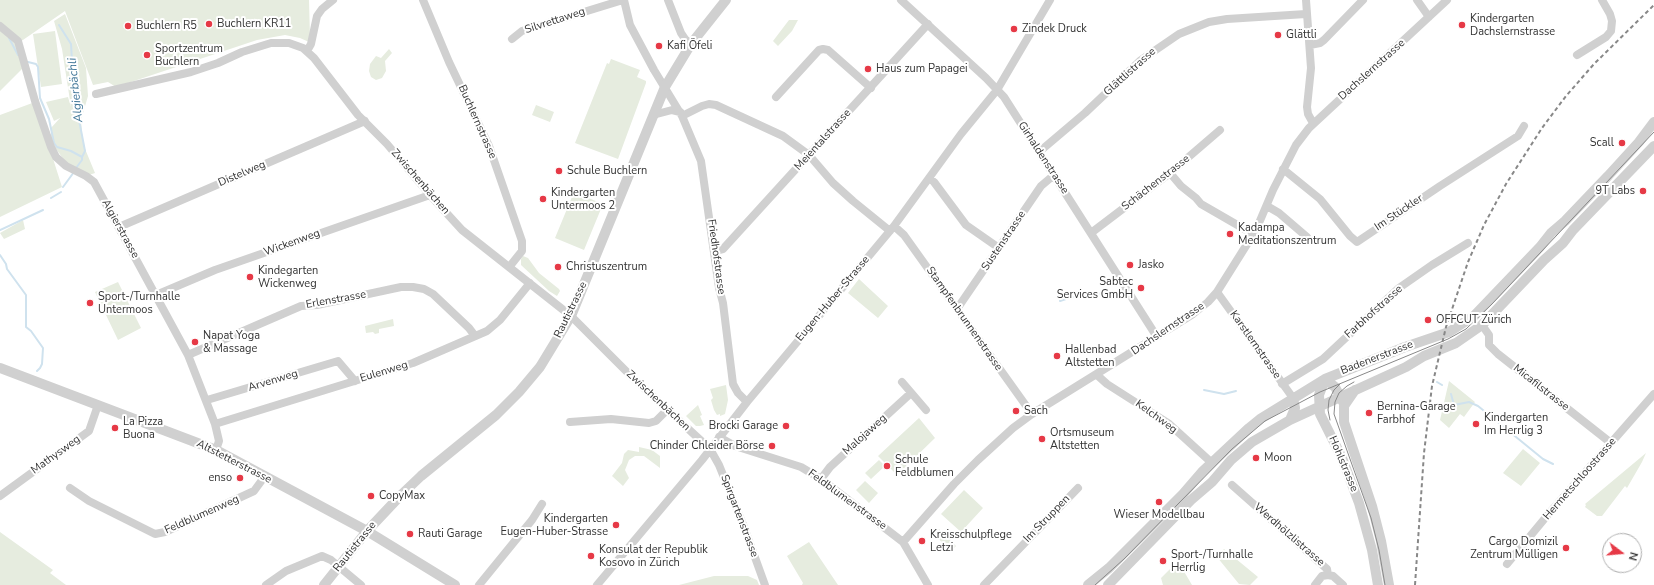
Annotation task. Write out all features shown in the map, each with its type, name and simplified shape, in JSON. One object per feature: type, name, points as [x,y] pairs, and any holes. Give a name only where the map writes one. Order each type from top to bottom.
[{"type":"street","points":[[96,94],[191,72],[218,63],[242,52],[271,43],[294,44],[307,51],[311,44],[318,16],[322,9],[333,0]]},
{"type":"street","name":"Buchlernstrasse","points":[[423,0],[449,62],[489,146],[522,241],[522,251],[510,266]]},
{"type":"street","name":"Silvrettaweg","points":[[512,39],[522,31],[624,0]]},
{"type":"street","name":"Friedhofstrasse","points":[[624,0],[630,25],[681,114],[701,161],[715,251],[719,288],[723,303],[733,384],[738,394],[747,402]]},
{"type":"street","points":[[668,0],[681,33],[691,44]]},
{"type":"street","name":"Rautistrasse","points":[[324,585],[367,531],[421,476],[484,425],[519,392],[540,367],[571,316],[665,87],[691,44],[726,0]]},
{"type":"street","name":"Girhaldenstrasse","points":[[901,0],[1004,97],[1157,338]]},
{"type":"street","name":"Eugen-Huber-Strasse","points":[[597,585],[892,228],[961,134],[996,90],[1050,0]]},
{"type":"street","points":[[1306,0],[1311,68],[1307,107],[1308,114],[1313,123]]},
{"type":"street","points":[[1310,45],[1320,43],[1324,40],[1363,0]]},
{"type":"street","points":[[1417,0],[1429,17]]},
{"type":"street","name":"Dachslernstrasse","points":[[903,542],[954,484],[978,460],[1032,414],[1157,338],[1193,314],[1217,292],[1253,234],[1283,169],[1296,145],[1313,123],[1448,0]]},
{"type":"street","points":[[1577,55],[1606,37],[1610,31],[1611,17],[1602,0]]},
{"type":"street","name":"Glättlistrasse","points":[[1039,152],[1086,113],[1141,60],[1179,34],[1209,22],[1227,19],[1306,14]]},
{"type":"street","name":"Meientalstrasse","points":[[715,251],[723,248],[928,24]]},
{"type":"street","name":"Algierstrasse","points":[[0,26],[18,41],[51,147],[56,157],[66,166],[86,176],[94,182],[188,355],[207,400],[215,424],[219,441],[216,450]]},
{"type":"street","points":[[776,97],[819,50],[824,49],[828,50],[871,88]]},
{"type":"street","name":"Zwischenbächen","points":[[307,51],[342,96],[430,195],[470,237],[510,266],[571,316],[667,410],[710,449]]},
{"type":"street","name":"Stampfenbrunnenstrasse","points":[[681,114],[709,104],[716,105],[783,136],[809,155],[833,183],[853,201],[904,235],[1032,414]]},
{"type":"street","points":[[653,115],[672,110],[681,114]]},
{"type":"street","name":"Distelweg","points":[[119,227],[365,121]]},
{"type":"street","name":"Badenerstrasse","points":[[1088,585],[1109,568],[1212,463],[1249,428],[1292,398],[1325,379],[1404,347],[1449,332],[1474,316],[1540,247],[1551,233],[1565,221],[1608,176],[1639,142],[1654,122]]},
{"type":"street","name":"Im Stückler","points":[[1283,169],[1320,199],[1350,236],[1357,242],[1518,136],[1524,126]]},
{"type":"street","name":"Schächenstrasse","points":[[1091,233],[1170,173],[1220,130]]},
{"type":"street","name":"Badenerstrasse","points":[[1108,585],[1243,449],[1258,438],[1290,420],[1406,367],[1424,356],[1456,343],[1482,325],[1544,260],[1563,243],[1573,230],[1654,146]]},
{"type":"street","points":[[1170,173],[1181,186],[1201,204],[1253,234]]},
{"type":"street","name":"Sustenstrasse","points":[[957,309],[1041,186],[1054,175]]},
{"type":"street","points":[[929,178],[934,182],[966,225],[999,248]]},
{"type":"street","name":"Wickenweg","points":[[156,295],[215,270],[430,195]]},
{"type":"street","points":[[1267,206],[1279,213],[1307,237]]},
{"type":"street","name":"Farbhofstrasse","points":[[1282,384],[1323,359],[1399,288],[1432,264],[1468,243]]},
{"type":"street","name":"Eulenweg","points":[[215,424],[413,363],[487,331],[500,320],[530,283]]},
{"type":"street","name":"Erlenstrasse","points":[[188,355],[301,306],[317,305],[401,287],[424,289],[434,294],[469,328],[475,336]]},
{"type":"street","name":"Karstlernstrasse","points":[[1217,292],[1292,398]]},
{"type":"street","name":"Micafilstrasse","points":[[1482,325],[1489,335],[1489,346],[1611,444]]},
{"type":"street","name":"Arvenweg","points":[[207,400],[338,361],[355,381]]},
{"type":"street","name":"Altstetterstrasse","points":[[0,368],[216,450],[367,531],[455,585]]},
{"type":"street","name":"Kelchweg","points":[[1096,375],[1107,384],[1168,423],[1212,463]]},
{"type":"street","points":[[1318,407],[1319,395],[1325,379]]},
{"type":"street","name":"Hohlstrasse","points":[[1325,379],[1336,387],[1341,396],[1344,406],[1346,429],[1372,506],[1381,541],[1389,585]]},
{"type":"street","points":[[902,382],[926,410]]},
{"type":"street","points":[[1344,406],[1355,390]]},
{"type":"street","name":"Malojaweg","points":[[821,479],[830,467],[911,393]]},
{"type":"street","name":"Hermetschloostrasse","points":[[1508,564],[1546,517],[1654,394]]},
{"type":"street","points":[[1290,420],[1295,408],[1292,398]]},
{"type":"street","name":"Mathysweg","points":[[0,496],[89,431],[98,405]]},
{"type":"street","name":"Hohlstrasse","points":[[1318,407],[1342,458],[1359,503],[1372,550],[1378,585]]},
{"type":"street","points":[[570,422],[611,420],[649,423],[656,421],[667,410]]},
{"type":"street","name":"Feldblumenstrasse","points":[[718,437],[735,446],[801,467],[821,479],[903,542],[928,585]]},
{"type":"street","name":"Spirgartenstrasse","points":[[710,449],[719,465],[744,526],[764,585]]},
{"type":"street","name":"Feldblumenweg","points":[[70,488],[89,501],[155,534],[164,532],[254,491],[264,476]]},
{"type":"street","name":"Werdhölzlistrasse","points":[[1232,486],[1327,569],[1328,574],[1333,576],[1343,585]]},
{"type":"street","name":"Im Struppen","points":[[984,585],[1078,488]]},
{"type":"street","points":[[479,585],[532,520],[542,504]]},
{"type":"street","points":[[266,585],[286,571],[318,556],[325,556],[361,585]]},
{"type":"street","points":[[1315,585],[1322,576],[1328,574]]},
{"type":"shaded area","name":"Sportzentrum Buchlern","points":[[0,0],[309,0],[310,37],[309,42],[300,38],[285,35],[257,40],[116,87],[108,82],[93,85],[65,11],[20,42],[23,68],[0,91]]},
{"type":"shaded area","points":[[65,14],[86,68],[88,96],[81,120],[83,144],[95,173],[86,176],[67,164],[51,142],[51,128],[60,118],[54,121],[46,102],[68,97],[71,107],[62,49],[54,21]]},
{"type":"shaded area","points":[[789,20],[798,20],[792,31],[778,46],[773,41]]},
{"type":"shaded area","points":[[55,31],[62,84],[41,87],[33,34]]},
{"type":"shaded area","points":[[389,49],[392,53],[385,61],[386,71],[382,78],[376,80],[371,77],[369,71],[370,64],[376,56],[381,58]]},
{"type":"shaded area","points":[[611,59],[640,70],[637,77],[646,81],[618,159],[575,143],[607,63],[609,64]]},
{"type":"shaded area","points":[[35,102],[62,187],[0,217],[0,115]]},
{"type":"shaded area","points":[[536,105],[554,112],[550,122],[532,115]]},
{"type":"shaded area","points":[[574,192],[603,204],[584,250],[555,238]]},
{"type":"shaded area","points":[[23,220],[25,229],[4,239],[0,233]]},
{"type":"shaded area","points":[[523,256],[528,258],[539,273],[559,289],[560,291],[557,296],[549,291],[521,265],[521,259]]},
{"type":"shaded area","points":[[859,279],[888,306],[878,318],[848,293]]},
{"type":"shaded area","points":[[118,282],[141,328],[118,340],[95,292]]},
{"type":"shaded area","points":[[393,319],[394,326],[379,329],[379,333],[375,334],[373,332],[366,333],[365,326]]},
{"type":"shaded area","points":[[1449,381],[1475,402],[1464,417],[1460,414],[1449,428],[1440,420]]},
{"type":"shaded area","points":[[726,385],[728,400],[725,414],[720,416],[720,414],[717,415],[714,410],[711,400],[713,398],[710,389]]},
{"type":"shaded area","points":[[698,405],[702,415],[700,416],[704,425],[696,426],[686,416]]},
{"type":"shaded area","points":[[919,418],[935,438],[897,475],[878,456]]},
{"type":"shaded area","points":[[639,447],[652,450],[660,456],[660,468],[644,456],[635,456],[629,460],[625,470],[629,478],[623,486],[612,476],[622,463],[624,454],[628,450],[639,452]]},
{"type":"shaded area","points":[[1523,449],[1540,463],[1521,486],[1503,473]]},
{"type":"shaded area","points":[[1646,453],[1627,488],[1625,486],[1602,516],[1597,516],[1585,507],[1585,504]]},
{"type":"shaded area","points":[[879,460],[885,466],[871,479],[865,473]]},
{"type":"shaded area","points":[[865,481],[878,493],[869,503],[856,490]]},
{"type":"shaded area","points":[[964,490],[983,508],[961,532],[941,514]]},
{"type":"shaded area","points":[[939,529],[956,546],[951,552],[934,534]]},
{"type":"shaded area","points":[[0,532],[53,570],[50,573],[66,585],[0,585]]},
{"type":"shaded area","points":[[809,542],[838,585],[802,585],[803,583],[787,556]]},
{"type":"shaded area","points":[[1224,549],[1258,577],[1250,585],[1239,584],[1217,557]]},
{"type":"shaded area","points":[[1173,566],[1182,568],[1192,585],[1163,585],[1161,578]]},
{"type":"shaded area","points":[[714,576],[748,576],[757,580],[759,585],[679,585]]},
{"type":"waterway","name":"Algierbächli","points":[[59,25],[71,44],[74,94],[85,151],[82,157]]},
{"type":"waterway","name":"Algierbächli","points":[[9,38],[18,55]]},
{"type":"waterway","name":"Algierbächli","points":[[28,62],[36,64],[38,67],[40,98],[49,119],[54,143],[57,147],[71,151],[82,157],[82,160],[76,168]]},
{"type":"waterway","name":"Algierbächli","points":[[63,187],[74,172]]},
{"type":"waterway","name":"Algierbächli","points":[[51,198],[61,192]]},
{"type":"waterway","name":"Algierbächli","points":[[0,230],[43,210]]},
{"type":"waterway","name":"Algierbächli","points":[[0,255],[6,264],[7,269],[26,295],[26,327],[31,331],[43,348],[42,364],[37,371]]},
{"type":"waterway","points":[[1060,301],[1081,294],[1118,293]]},
{"type":"waterway","points":[[1437,382],[1442,385]]},
{"type":"waterway","points":[[1204,390],[1224,394],[1236,391]]},
{"type":"waterway","points":[[1451,394],[1454,405],[1469,402],[1478,406],[1543,459],[1553,464]]},
{"type":"tram line","points":[[1095,585],[1124,559],[1232,449],[1265,421],[1320,392],[1448,339],[1466,329],[1492,304],[1654,132]]},
{"type":"tram line","points":[[1354,382],[1339,393],[1335,402],[1334,414],[1371,518],[1379,550],[1385,585]]},
{"type":"tram line","points":[[1330,420],[1328,410],[1329,400],[1334,390],[1340,384]]},
{"type":"railway","points":[[1415,585],[1424,453],[1432,386],[1446,327],[1468,262],[1484,225],[1506,184],[1542,128],[1566,96],[1594,64],[1654,5]]},
{"type":"place","name":"Buchlern KR11","points":[[209,24]]},
{"type":"place","name":"Kindergarten Dachslernstrasse","points":[[1462,25]]},
{"type":"place","name":"Buchlern R5","points":[[128,26]]},
{"type":"place","name":"Zindek Druck","points":[[1014,29]]},
{"type":"place","name":"Glättli","points":[[1278,35]]},
{"type":"place","name":"Kafi Öfeli","points":[[659,46]]},
{"type":"place","name":"Sportzentrum Buchlern","points":[[147,55]]},
{"type":"place","name":"Haus zum Papagei","points":[[868,69]]},
{"type":"place","name":"Scall","points":[[1622,143]]},
{"type":"place","name":"Schule Buchlern","points":[[559,171]]},
{"type":"place","name":"9T Labs","points":[[1643,191]]},
{"type":"place","name":"Kindergarten Untermoos 2","points":[[543,199]]},
{"type":"place","name":"Kadampa Meditationszentrum","points":[[1230,234]]},
{"type":"place","name":"Jasko","points":[[1130,265]]},
{"type":"place","name":"Christuszentrum","points":[[558,267]]},
{"type":"place","name":"Kindegarten Wickenweg","points":[[250,277]]},
{"type":"place","name":"Sabtec Services GmbH","points":[[1141,288]]},
{"type":"place","name":"Sport-/Turnhalle Untermoos","points":[[90,303]]},
{"type":"place","name":"OFFCUT Zürich","points":[[1428,320]]},
{"type":"place","name":"Napat Yoga & Massage","points":[[195,342]]},
{"type":"place","name":"Hallenbad Altstetten","points":[[1057,356]]},
{"type":"place","name":"Sach","points":[[1016,411]]},
{"type":"place","name":"Bernina-Garage Farbhof","points":[[1369,413]]},
{"type":"place","name":"Kindergarten Im Herrlig 3","points":[[1476,424]]},
{"type":"place","name":"Brocki Garage","points":[[786,426]]},
{"type":"place","name":"La Pizza Buona","points":[[115,428]]},
{"type":"place","name":"Ortsmuseum Altstetten","points":[[1042,439]]},
{"type":"place","name":"Chinder Chleider Börse","points":[[772,446]]},
{"type":"place","name":"Moon","points":[[1256,458]]},
{"type":"place","name":"Schule Feldblumen","points":[[887,466]]},
{"type":"place","name":"enso","points":[[240,478]]},
{"type":"place","name":"CopyMax","points":[[371,496]]},
{"type":"place","name":"Wieser Modellbau","points":[[1159,502]]},
{"type":"place","name":"Kindergarten Eugen-Huber-Strasse","points":[[616,525]]},
{"type":"place","name":"Rauti Garage","points":[[410,534]]},
{"type":"place","name":"Kreisschulpflege Letzi","points":[[922,541]]},
{"type":"place","name":"Cargo Domizil Zentrum Mülligen","points":[[1566,548]]},
{"type":"place","name":"Konsulat der Republik Kosovo in Zürich","points":[[591,556]]},
{"type":"place","name":"Sport-/Turnhalle Herrlig","points":[[1163,561]]}]
